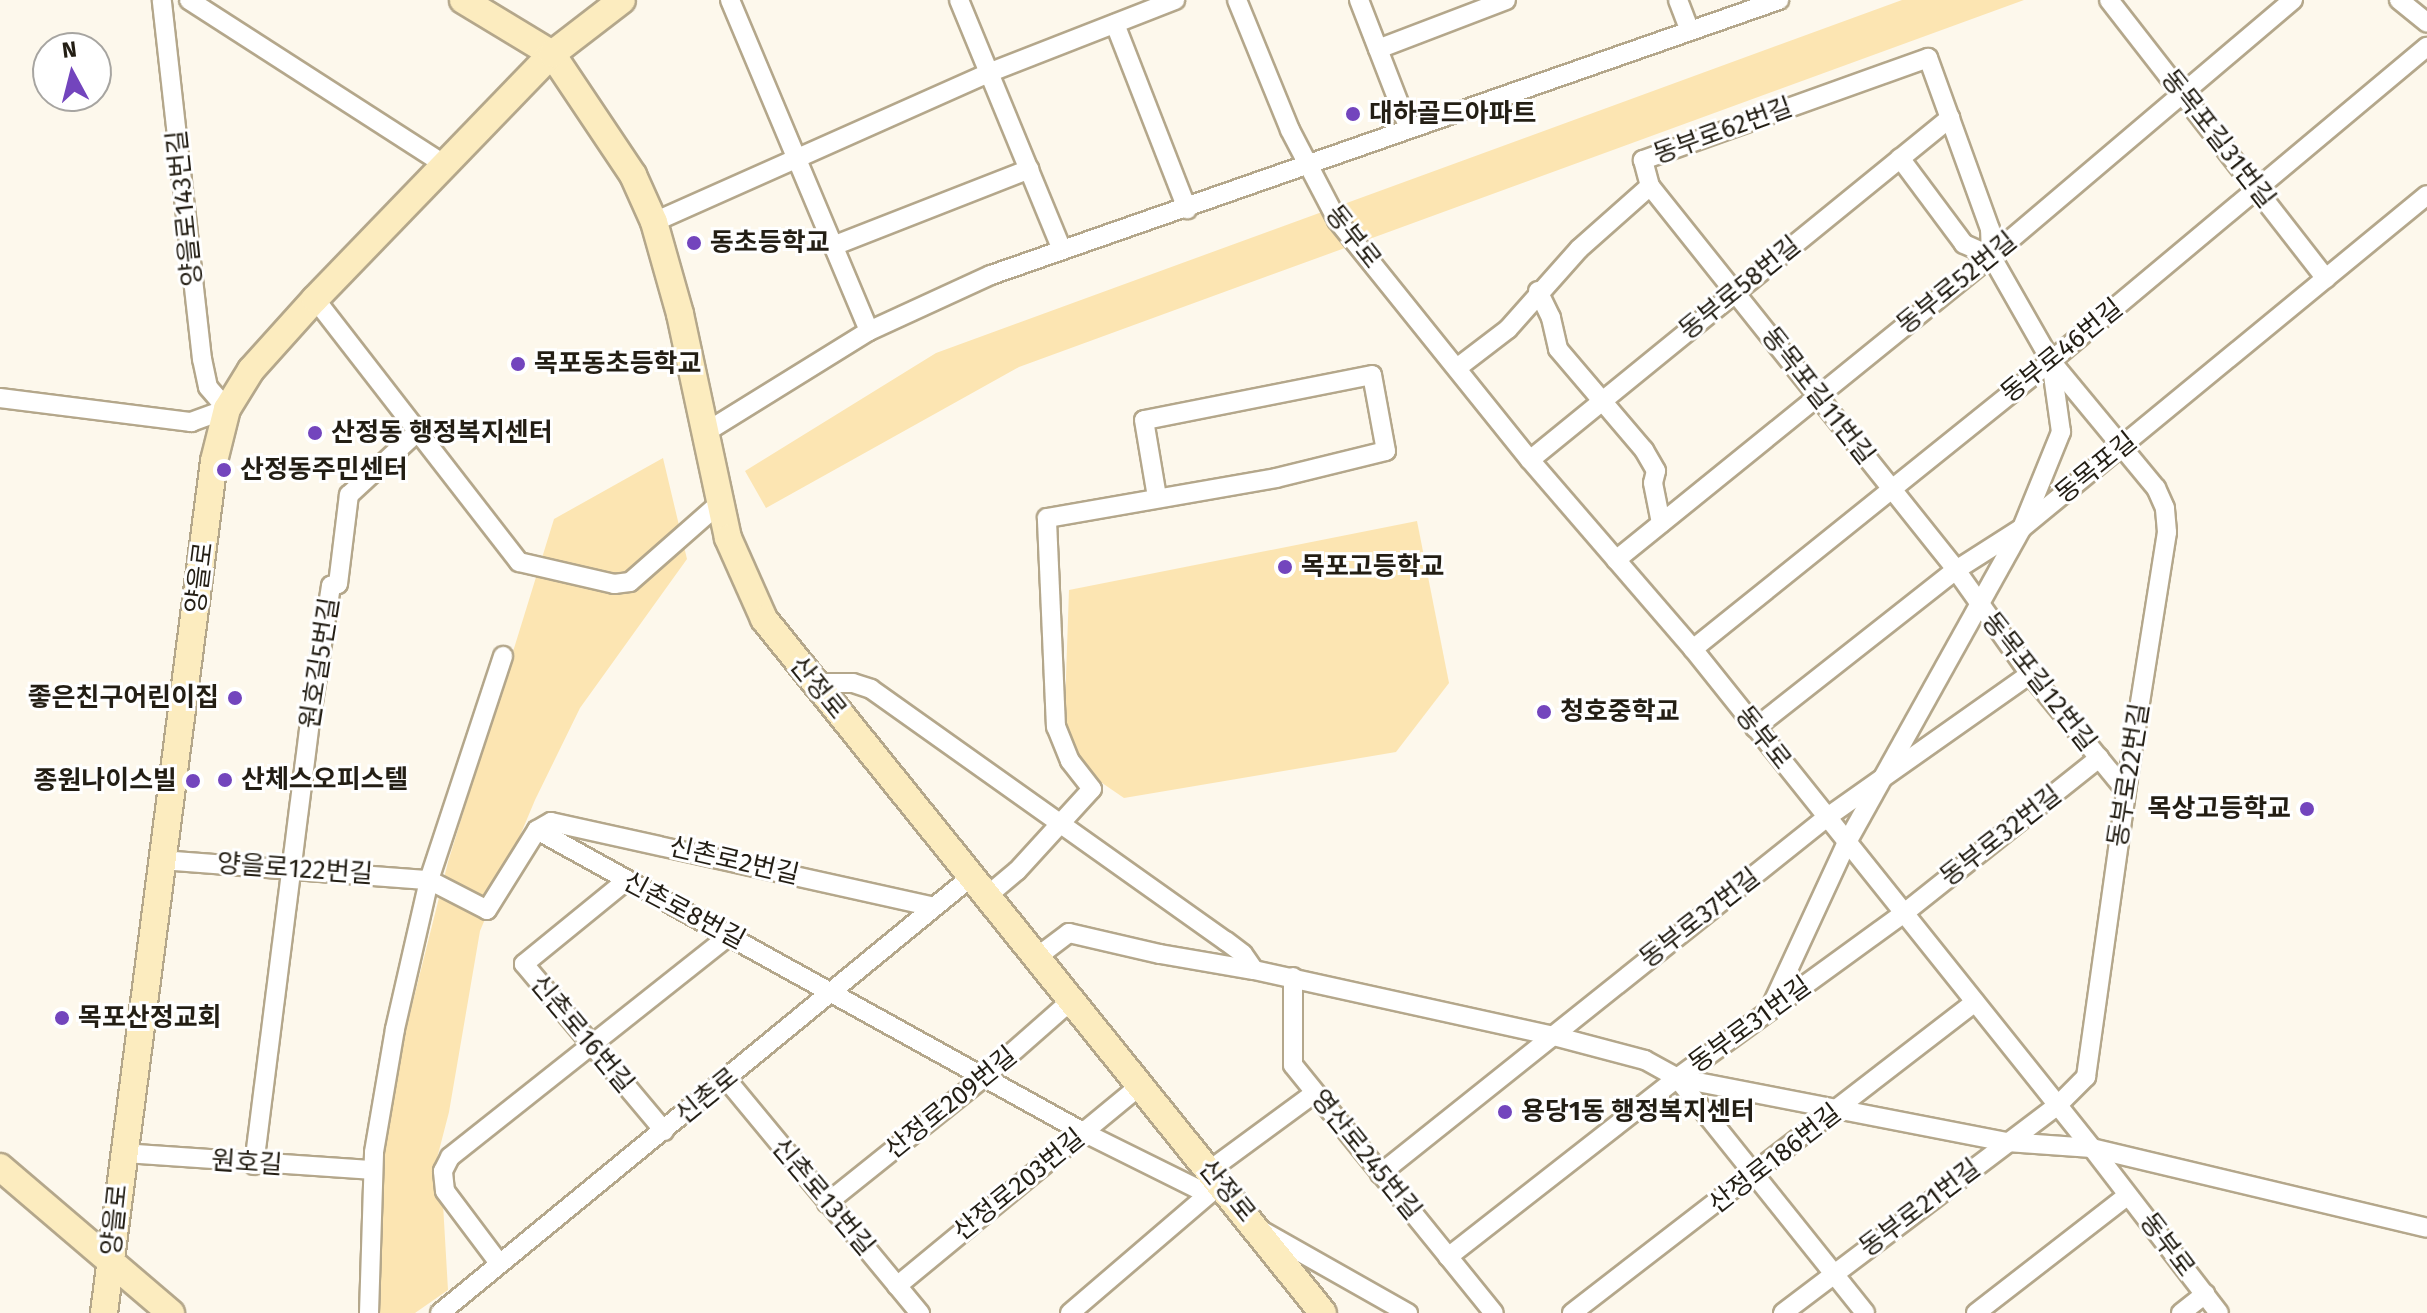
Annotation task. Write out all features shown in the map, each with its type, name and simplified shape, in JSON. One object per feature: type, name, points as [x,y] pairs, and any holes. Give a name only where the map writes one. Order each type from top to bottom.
[{"type":"street","name":"양을로143번길","points":[[162,0],[202,359],[208,387],[227,409]]},
{"type":"street","points":[[189,0],[447,166]]},
{"type":"street","name":"산정로","points":[[463,0],[552,54],[633,175],[654,222],[706,432],[728,538],[753,598],[781,643],[1323,1313]]},
{"type":"street","name":"양을로","points":[[104,1313],[214,461],[227,409],[251,370],[315,299],[447,166],[552,54],[622,0]]},
{"type":"street","points":[[730,0],[869,331]]},
{"type":"street","points":[[959,0],[1062,250]]},
{"type":"street","points":[[654,222],[796,156],[988,73],[1175,0]]},
{"type":"street","name":"동부로","points":[[1237,0],[1306,166],[1337,220],[1530,460],[1693,649],[1846,844],[2058,1105],[2219,1313]]},
{"type":"street","points":[[1359,0],[1409,129]]},
{"type":"street","points":[[1378,49],[1506,0]]},
{"type":"street","points":[[1678,0],[1690,31]]},
{"type":"street","points":[[706,432],[869,331],[991,275],[1779,0]]},
{"type":"street","name":"동목포길31번길","points":[[2109,0],[2326,279]]},
{"type":"street","name":"동부로52번길","points":[[1616,560],[1991,256],[2293,0]]},
{"type":"street","points":[[2399,0],[2427,23]]},
{"type":"street","points":[[1115,24],[1187,209]]},
{"type":"street","name":"동부로46번길","points":[[1693,649],[2051,361],[2427,47]]},
{"type":"street","name":"동부로62번길","points":[[1457,368],[1508,329],[1538,291],[1579,249],[1650,186],[1643,160],[1928,58],[1950,118]]},
{"type":"street","points":[[1769,1011],[1846,844],[1977,603],[2022,528],[2061,432],[2051,361],[1991,256],[1990,229],[1950,118]]},
{"type":"street","name":"동부로58번길","points":[[1530,460],[1950,118]]},
{"type":"street","points":[[1900,158],[1964,244],[1991,256]]},
{"type":"street","points":[[833,246],[1029,169]]},
{"type":"street","name":"동목포길11번길","points":[[1650,186],[1956,570]]},
{"type":"street","name":"동목포길","points":[[1755,728],[1956,570],[2022,528],[2427,195]]},
{"type":"street","points":[[1538,291],[1551,318],[1558,349],[1644,450],[1656,471],[1653,483],[1661,523]]},
{"type":"street","points":[[315,299],[519,562],[614,584],[639,575],[720,503]]},
{"type":"street","name":"동부로22번길","points":[[2051,361],[2161,496],[2167,532],[2126,791],[2086,1077],[2058,1105]]},
{"type":"street","points":[[1372,375],[1386,451],[1276,478],[1157,497],[1144,420],[1372,375]]},
{"type":"street","points":[[0,398],[191,422],[227,409]]},
{"type":"street","name":"원호길5번길","points":[[254,1165],[331,586],[338,584],[349,495],[416,433]]},
{"type":"street","name":"신촌로","points":[[444,1312],[499,1263],[727,1080],[933,907],[1017,871],[1092,789],[1070,761],[1056,727],[1047,518],[1157,497]]},
{"type":"street","name":"동목포길12번길","points":[[1956,570],[2030,674],[2126,791]]},
{"type":"street","points":[[369,1313],[372,1170],[382,1092],[429,880],[503,656]]},
{"type":"street","name":"동부로37번길","points":[[1380,1174],[1826,818],[2030,674]]},
{"type":"street","points":[[814,683],[853,683],[871,689],[1226,941],[1243,954],[1254,970]]},
{"type":"street","name":"동부로32번길","points":[[1903,914],[2099,758]]},
{"type":"street","name":"신촌로2번길","points":[[537,830],[551,822],[574,824],[933,907]]},
{"type":"street","points":[[429,880],[487,910],[537,830]]},
{"type":"street","name":"신촌로8번길","points":[[537,830],[832,991],[982,1079],[1083,1132],[1202,1191],[1216,1177]]},
{"type":"street","name":"양을로122번길","points":[[161,860],[292,867],[429,880]]},
{"type":"street","name":"신촌로16번길","points":[[627,880],[524,964],[664,1131]]},
{"type":"street","name":"동부로31번길","points":[[1448,1257],[1677,1078],[1903,914]]},
{"type":"street","points":[[1037,957],[1069,933],[1160,954],[1293,977],[1554,1036],[1645,1060],[1677,1078],[2007,1142],[2092,1148],[2427,1228]]},
{"type":"street","points":[[499,1263],[445,1191],[443,1171],[450,1157],[729,936]]},
{"type":"street","name":"영산로245번길","points":[[1293,977],[1293,1065],[1494,1313]]},
{"type":"street","name":"산정로209번길","points":[[827,1203],[982,1079],[1072,1000]]},
{"type":"street","name":"산정로186번길","points":[[1572,1313],[1753,1177],[1975,1002]]},
{"type":"street","points":[[1677,1078],[1753,1177],[1865,1313]]},
{"type":"street","name":"신촌로13번길","points":[[727,1080],[920,1313]]},
{"type":"street","name":"산정로203번길","points":[[897,1286],[1141,1085]]},
{"type":"street","points":[[1070,1313],[1216,1177],[1315,1093]]},
{"type":"street","name":"동부로21번길","points":[[1783,1313],[2058,1105]]},
{"type":"street","name":"원호길","points":[[123,1153],[254,1165],[372,1170]]},
{"type":"street","points":[[0,1167],[171,1313]]},
{"type":"street","points":[[1976,1313],[2128,1195]]},
{"type":"street","points":[[1255,1226],[1408,1313]]},
{"type":"street","points":[[2181,1313],[2205,1294]]},
{"type":"shaded area","points":[[1902,0],[2024,0],[1019,367],[766,508],[745,471],[936,353]]},
{"type":"shaded area","points":[[663,458],[687,559],[580,708],[535,800],[480,931],[449,1112],[434,1170],[435,1184],[443,1204],[448,1290],[415,1313],[376,1313],[384,1140],[404,1037],[448,862],[554,519]]},
{"type":"shaded area","points":[[1417,521],[1449,683],[1396,752],[1124,798],[1089,774],[1064,734],[1069,590]]},
{"type":"place","name":"대하골드아파트","points":[[1353,114]]},
{"type":"place","name":"동초등학교","points":[[694,243]]},
{"type":"place","name":"목포동초등학교","points":[[518,364]]},
{"type":"place","name":"산정동 행정복지센터","points":[[315,433]]},
{"type":"place","name":"산정동주민센터","points":[[224,470]]},
{"type":"place","name":"목포고등학교","points":[[1285,567]]},
{"type":"place","name":"좋은친구어린이집","points":[[235,698]]},
{"type":"place","name":"청호중학교","points":[[1544,712]]},
{"type":"place","name":"산체스오피스텔","points":[[225,780]]},
{"type":"place","name":"종원나이스빌","points":[[193,781]]},
{"type":"place","name":"목상고등학교","points":[[2307,809]]},
{"type":"place","name":"목포산정교회","points":[[62,1018]]},
{"type":"place","name":"용당1동 행정복지센터","points":[[1505,1112]]}]
